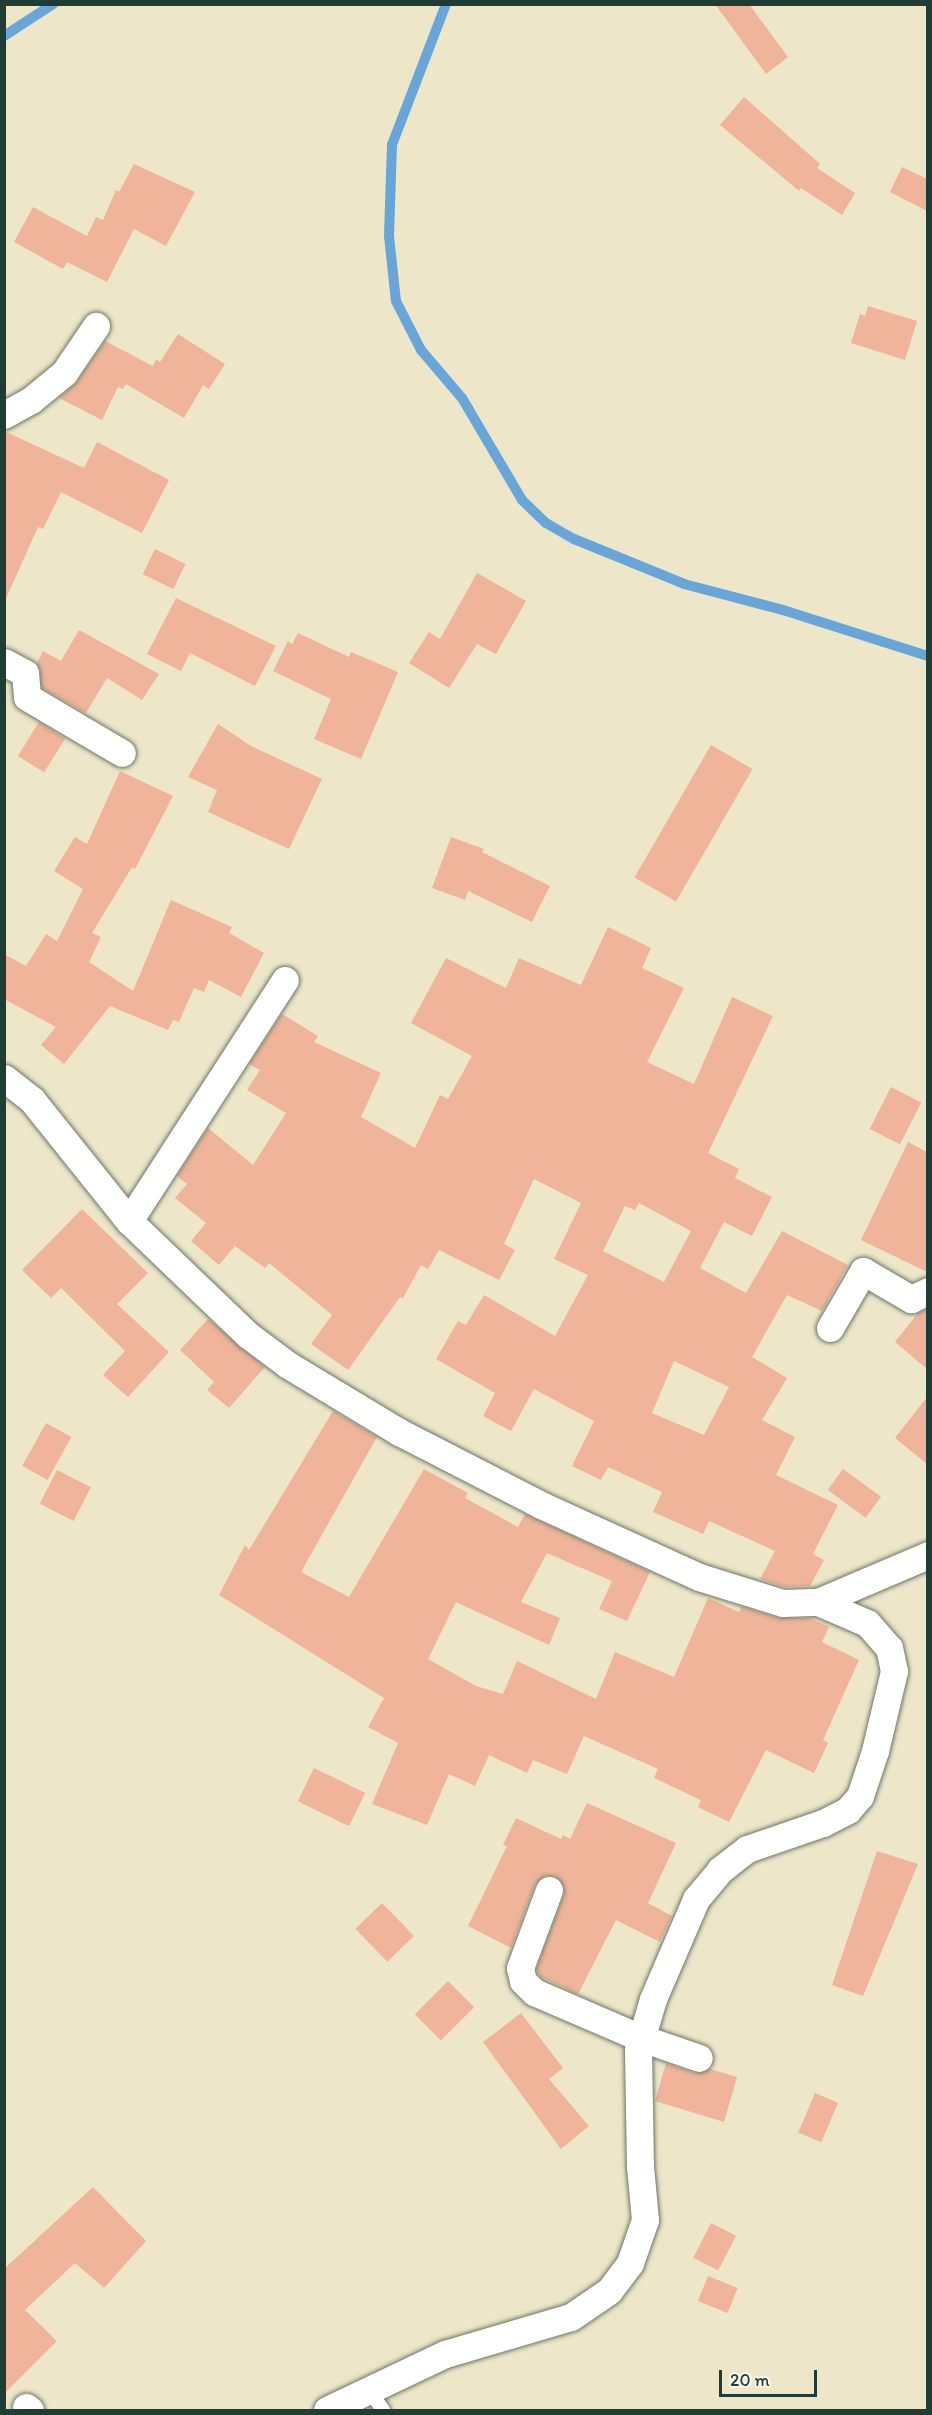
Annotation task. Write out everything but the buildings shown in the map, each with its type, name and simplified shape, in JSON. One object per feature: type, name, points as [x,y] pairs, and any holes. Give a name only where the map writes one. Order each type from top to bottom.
[{"type":"street","points":[[4,415],[31,400],[64,373],[96,326]]},
{"type":"street","points":[[4,662],[25,673],[27,697],[122,753]]},
{"type":"street","points":[[129,1221],[285,980]]},
{"type":"street","points":[[4,1078],[40,1109],[129,1221],[248,1335],[288,1365],[399,1432],[541,1505],[699,1577],[783,1603],[818,1602],[927,1555]]},
{"type":"street","points":[[830,1328],[863,1271],[911,1299],[927,1291]]},
{"type":"street","points":[[327,2410],[376,2400],[478,2341],[571,2317],[609,2291],[630,2263],[645,2220],[636,2070],[641,2038],[696,1899],[720,1870],[747,1849],[823,1822],[848,1810],[860,1796],[866,1782],[894,1671],[889,1648],[867,1623],[818,1602]]},
{"type":"street","points":[[549,1890],[520,1968],[523,1981],[534,1992],[641,2038],[699,2058]]},
{"type":"waterway","points":[[4,36],[53,4]]},
{"type":"waterway","points":[[446,4],[392,145],[389,236],[396,301],[421,350],[462,398],[522,500],[546,523],[574,539],[684,584],[783,610],[928,656]]}]
